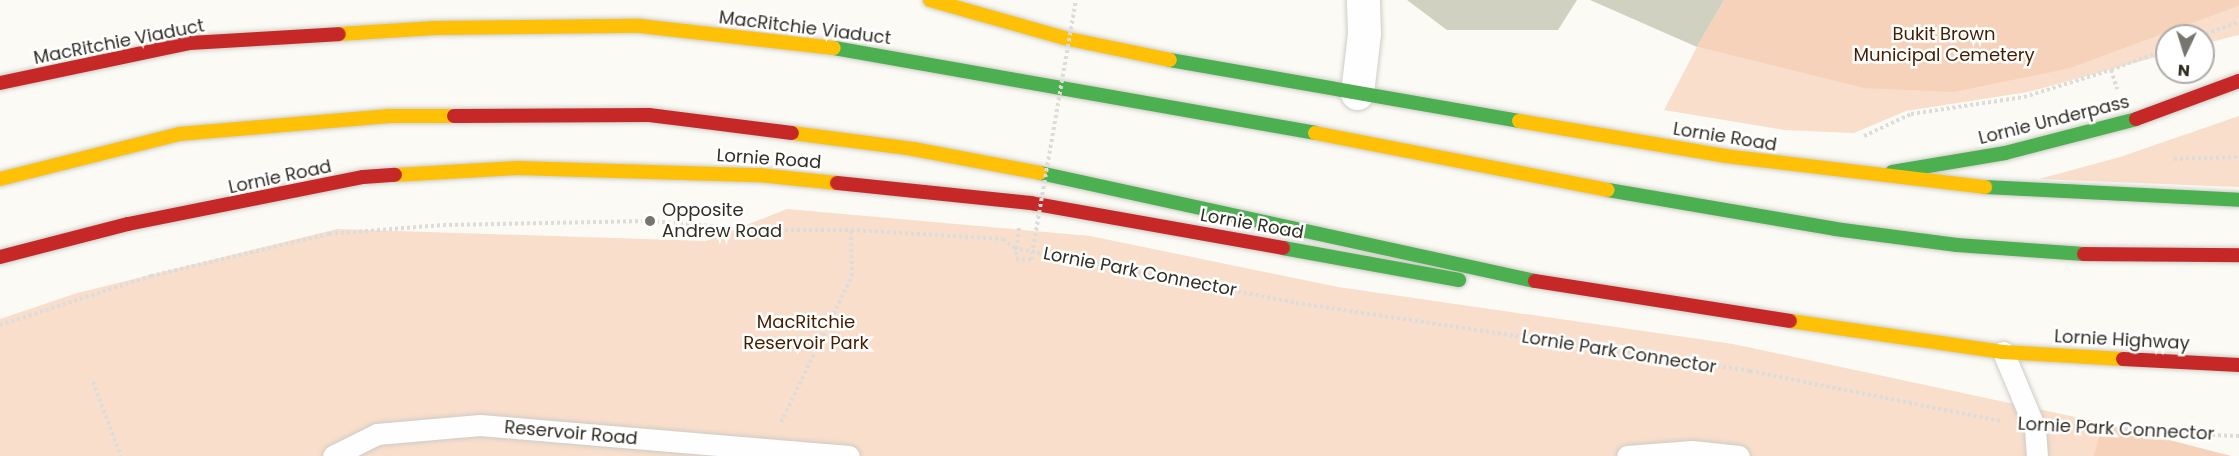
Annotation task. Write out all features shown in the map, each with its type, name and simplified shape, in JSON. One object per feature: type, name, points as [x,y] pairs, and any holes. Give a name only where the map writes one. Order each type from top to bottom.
[{"type":"main road","name":"Lornie Road","points":[[930,0],[1064,38],[1357,93],[1725,156],[2018,191],[2239,200]]},
{"type":"main road","name":"MacRitchie Viaduct","points":[[0,83],[189,43],[435,28],[640,26],[856,50],[1032,84],[1278,125],[1669,202],[1823,228],[1957,245],[2074,254],[2239,255]]},
{"type":"main road","name":"Lornie Underpass","points":[[1873,175],[2005,153],[2128,122],[2239,81]]},
{"type":"main road","name":"Lornie Road","points":[[0,180],[179,134],[389,116],[649,116],[913,149],[1013,166],[1534,281],[2003,352]]},
{"type":"main road","name":"Lornie Road","points":[[0,257],[128,224],[363,177],[539,169],[759,175],[1031,203],[1509,289],[1534,281]]},
{"type":"main road","name":"Lornie Highway","points":[[2003,352],[2239,365]]},
{"type":"street","points":[[1357,93],[1364,33],[1364,0]]},
{"type":"lane","points":[[2003,352],[2035,428],[2037,456]]},
{"type":"lane","name":"Reservoir Road","points":[[333,456],[377,434],[480,425],[849,456]]},
{"type":"lane","points":[[1627,456],[1692,451],[1739,456]]},
{"type":"path","points":[[1019,228],[1016,259],[1031,260],[1076,0]]},
{"type":"path","points":[[1068,10],[1079,13]]},
{"type":"path","points":[[2215,30],[2239,22]]},
{"type":"path","points":[[1857,139],[1911,114],[2024,97],[2155,54]]},
{"type":"path","points":[[2111,70],[2128,122]]},
{"type":"path","points":[[2161,160],[2239,157]]},
{"type":"path","points":[[0,325],[151,276],[328,234],[443,225],[650,221],[761,230],[851,230],[852,276],[768,450]]},
{"type":"path","name":"Lornie Park Connector","points":[[851,230],[1003,239],[1014,248],[1296,303],[1750,372],[2035,428],[2083,423],[2158,433],[2239,436]]},
{"type":"path","points":[[93,382],[121,456]]},
{"type":"green space","name":"Bukit Brown Municipal Cemetery","points":[[1724,0],[2239,0],[2239,6],[2190,24],[2155,24],[2155,37],[2071,68],[1953,92],[1863,88],[1697,47]]},
{"type":"green space","points":[[2239,6],[2239,35],[2215,41],[2215,24],[2190,24]]},
{"type":"green space","points":[[2155,37],[2155,57],[2028,92],[1906,111],[1854,133],[1784,130],[1664,110],[1697,47],[1863,88],[2071,68]]},
{"type":"green space","points":[[2239,116],[2239,187],[2039,179],[2120,157]]},
{"type":"green space","name":"MacRitchie Reservoir Park","points":[[787,209],[1090,236],[1338,287],[1733,344],[2103,423],[2231,456],[0,456],[0,319],[77,293],[337,229],[706,241]]},
{"type":"green space","points":[[2103,423],[2231,456],[2094,456]]},
{"type":"building","points":[[1407,0],[1577,0],[1558,30],[1447,30]]},
{"type":"building","points":[[1590,0],[1724,0],[1697,47]]},
{"type":"traffic: fast","points":[[834,48],[1315,133]]},
{"type":"traffic: fast","points":[[1170,60],[1519,121]]},
{"type":"traffic: fast","points":[[1892,172],[2005,153],[2136,119]]},
{"type":"traffic: fast","points":[[1040,173],[1535,281]]},
{"type":"traffic: fast","points":[[1985,187],[2239,200]]},
{"type":"traffic: fast","points":[[1608,190],[1835,229],[1957,245],[2084,254]]},
{"type":"traffic: fast","points":[[1283,248],[1459,280]]},
{"type":"traffic: slow","points":[[930,0],[1064,38],[1170,60]]},
{"type":"traffic: slow","points":[[339,34],[435,28],[640,26],[834,48]]},
{"type":"traffic: slow","points":[[0,179],[179,134],[389,116],[454,116]]},
{"type":"traffic: slow","points":[[1519,121],[1725,156],[1985,187]]},
{"type":"traffic: slow","points":[[792,133],[913,149],[1040,173]]},
{"type":"traffic: slow","points":[[1315,133],[1608,190]]},
{"type":"traffic: slow","points":[[395,175],[517,168],[759,175],[837,183]]},
{"type":"traffic: slow","points":[[1790,321],[2003,352],[2123,359]]},
{"type":"traffic: jam","points":[[0,83],[189,43],[339,34]]},
{"type":"traffic: jam","points":[[2136,119],[2239,81]]},
{"type":"traffic: jam","points":[[454,116],[649,115],[792,133]]},
{"type":"traffic: jam","points":[[0,257],[128,224],[363,177],[395,175]]},
{"type":"traffic: jam","points":[[837,183],[1031,203],[1283,248]]},
{"type":"traffic: jam","points":[[2084,254],[2239,255]]},
{"type":"traffic: jam","points":[[1535,281],[1790,321]]},
{"type":"traffic: jam","points":[[2123,359],[2239,365]]},
{"type":"place","name":"Opposite Andrew Road","points":[[650,221]]}]
